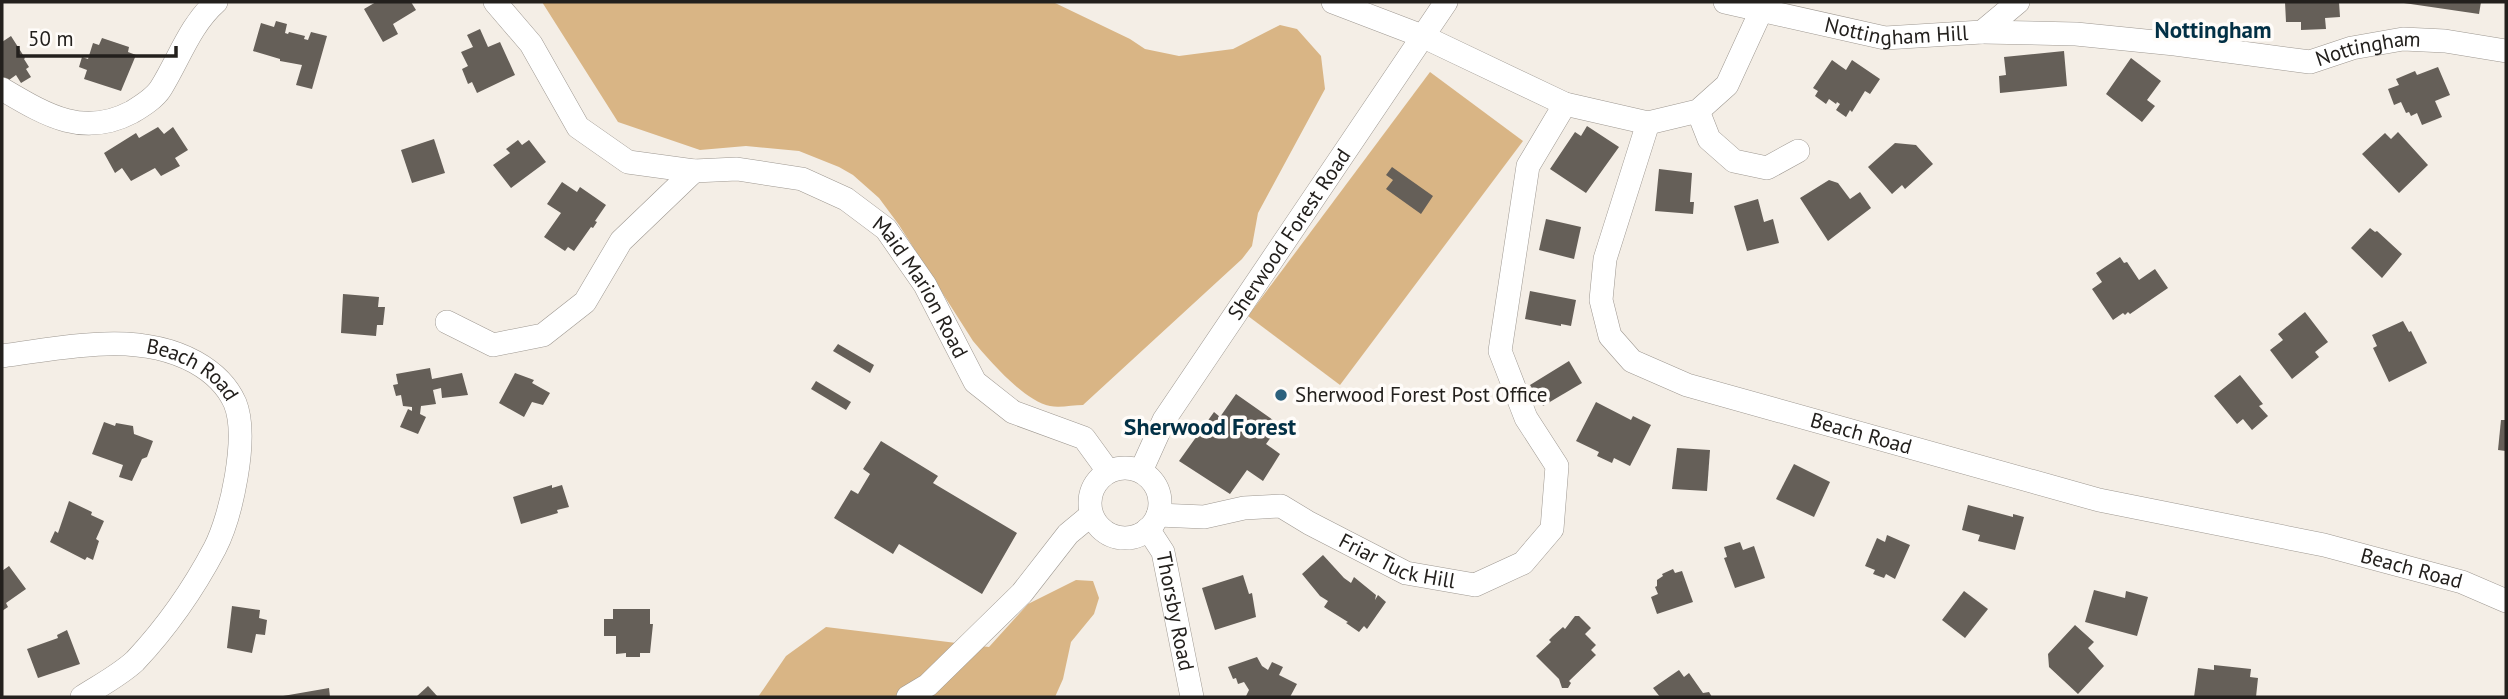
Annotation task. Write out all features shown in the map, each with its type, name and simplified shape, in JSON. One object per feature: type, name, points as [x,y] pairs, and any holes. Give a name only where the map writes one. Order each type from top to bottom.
[{"type":"street","points":[[2,89],[72,123],[99,125],[121,118],[160,92],[202,14],[216,2]]},
{"type":"street","name":"Maid Marion Road","points":[[495,2],[531,44],[578,127],[628,162],[694,171],[737,169],[802,179],[846,199],[886,229],[925,285],[975,382],[1013,412],[1084,438],[1108,471]]},
{"type":"street","points":[[1333,2],[1422,37],[1565,104],[1648,123],[1698,111],[1727,85],[1761,11]]},
{"type":"street","name":"Sherwood Forest Road","points":[[1141,471],[1164,420],[1446,2]]},
{"type":"street","name":"Nottingham Hill","points":[[1725,2],[1885,38],[1982,32],[2018,2]]},
{"type":"street","name":"Nottingham","points":[[1982,32],[2076,34],[2310,62],[2352,48],[2403,39],[2445,41],[2506,51]]},
{"type":"street","name":"Friar Tuck Hill","points":[[1153,522],[1204,517],[1244,508],[1281,506],[1406,573],[1475,585],[1523,562],[1552,529],[1557,466],[1526,418],[1500,351],[1528,166],[1565,104]]},
{"type":"street","points":[[1698,111],[1709,139],[1734,161],[1767,168],[1798,151]]},
{"type":"street","name":"Beach Road","points":[[1648,123],[1605,259],[1601,300],[1610,336],[1632,361],[1687,385],[2099,500],[2324,545],[2462,582],[2506,601]]},
{"type":"street","points":[[447,322],[493,345],[543,335],[585,302],[621,241],[694,171]]},
{"type":"street","name":"Beach Road","points":[[2,356],[86,345],[131,344],[194,361],[223,381],[236,404],[241,433],[234,487],[216,546],[175,613],[133,662],[82,697]]},
{"type":"street","points":[[1124,467],[1141,471],[1154,482],[1160,498],[1153,522],[1133,537],[1116,537],[1101,529],[1091,515],[1089,499],[1095,482],[1108,471],[1124,467]]},
{"type":"street","points":[[908,697],[928,685],[1022,593],[1068,534],[1091,515]]},
{"type":"street","name":"Thorsby Road","points":[[1153,522],[1163,552],[1192,697]]},
{"type":"shaded area","name":"Sherwood Forest","points":[[542,2],[1053,2],[1145,49],[1179,56],[1233,49],[1280,25],[1297,29],[1321,56],[1325,89],[1258,213],[1252,246],[1242,259],[1083,405],[1054,407],[1040,403],[1018,388],[973,341],[899,225],[879,198],[853,175],[799,151],[746,146],[700,150],[618,122]]},
{"type":"shaded area","points":[[1430,72],[1523,141],[1340,385],[1248,316]]},
{"type":"shaded area","points":[[1076,580],[1093,581],[1099,598],[1094,614],[1071,642],[1063,679],[1055,697],[758,697],[786,656],[826,627],[989,647],[1028,604]]},
{"type":"building","points":[[376,2],[411,2],[416,10],[393,24],[398,34],[383,42],[364,9]]},
{"type":"building","points":[[2285,2],[2339,2],[2340,17],[2325,18],[2326,29],[2301,30],[2301,22],[2286,22]]},
{"type":"building","points":[[2397,2],[2481,2],[2479,14]]},
{"type":"building","points":[[276,21],[287,24],[285,33],[305,36],[304,39],[308,40],[311,32],[327,36],[312,89],[296,85],[302,65],[280,61],[253,51],[261,23],[274,27]]},
{"type":"building","points":[[480,29],[488,47],[500,42],[515,75],[477,93],[472,82],[468,84],[462,69],[468,66],[461,52],[473,47],[467,35]]},
{"type":"building","points":[[11,36],[25,58],[29,67],[26,69],[31,77],[21,83],[16,75],[2,85],[2,42]]},
{"type":"building","points":[[102,38],[129,47],[128,52],[136,55],[121,91],[84,79],[87,70],[79,67],[82,57],[88,59],[93,43],[99,45]]},
{"type":"building","points":[[2064,51],[2067,86],[2000,93],[1999,76],[2006,75],[2004,57]]},
{"type":"building","points":[[2131,58],[2161,81],[2147,100],[2155,106],[2142,122],[2106,94]]},
{"type":"building","points":[[1832,60],[1846,70],[1852,60],[1880,79],[1870,94],[1865,91],[1846,117],[1836,110],[1840,104],[1829,99],[1826,104],[1815,96],[1818,91],[1813,88]]},
{"type":"building","points":[[2438,67],[2450,95],[2435,101],[2442,117],[2422,125],[2417,113],[2411,116],[2409,112],[2406,113],[2401,102],[2394,105],[2388,89],[2399,85],[2396,79],[2415,71],[2417,75]]},
{"type":"building","points":[[1587,126],[1619,147],[1586,193],[1550,169],[1575,132],[1581,136]]},
{"type":"building","points":[[158,127],[164,134],[173,127],[188,150],[175,158],[180,166],[161,176],[155,168],[131,181],[122,168],[115,173],[104,153],[136,133],[139,138]]},
{"type":"building","points":[[2398,132],[2428,165],[2399,193],[2362,154],[2385,133],[2391,139]]},
{"type":"building","points":[[434,139],[445,173],[412,183],[401,150]]},
{"type":"building","points":[[518,140],[522,145],[529,140],[546,162],[511,188],[493,165],[510,153],[506,149]]},
{"type":"building","points":[[1895,143],[1916,145],[1933,164],[1905,189],[1902,185],[1892,194],[1868,167]]},
{"type":"building","points":[[1392,167],[1433,196],[1421,214],[1386,189],[1393,180],[1386,175]]},
{"type":"building","points":[[1659,169],[1692,173],[1690,202],[1694,202],[1693,214],[1655,211]]},
{"type":"building","points":[[1829,180],[1838,183],[1850,199],[1860,192],[1871,208],[1828,241],[1800,198]]},
{"type":"building","points":[[562,182],[577,192],[580,187],[606,205],[593,228],[591,227],[574,251],[568,247],[565,251],[544,237],[561,213],[547,204]]},
{"type":"building","points":[[1758,199],[1764,222],[1773,219],[1779,243],[1747,251],[1734,206]]},
{"type":"building","points":[[1546,219],[1581,227],[1574,259],[1539,250]]},
{"type":"building","points":[[2370,228],[2402,254],[2382,278],[2351,248]]},
{"type":"building","points":[[2120,257],[2124,263],[2127,262],[2139,280],[2155,269],[2168,288],[2130,314],[2123,313],[2113,320],[2092,289],[2102,282],[2096,273]]},
{"type":"building","points":[[1530,291],[1576,300],[1571,326],[1525,319]]},
{"type":"building","points":[[343,294],[379,297],[378,307],[385,307],[383,325],[377,325],[376,336],[341,333]]},
{"type":"building","points":[[2305,312],[2328,342],[2315,352],[2319,357],[2292,379],[2270,350],[2283,340],[2278,334]]},
{"type":"building","points":[[2403,321],[2427,363],[2389,382],[2373,348],[2377,346],[2372,335]]},
{"type":"building","points":[[838,344],[874,365],[870,373],[833,351]]},
{"type":"building","points":[[1569,361],[1582,383],[1543,406],[1530,385]]},
{"type":"building","points":[[430,368],[432,379],[462,373],[468,395],[442,398],[441,388],[433,390],[436,404],[421,406],[420,414],[426,417],[418,434],[400,427],[408,409],[412,411],[412,407],[403,406],[401,395],[396,396],[393,385],[398,384],[396,374]]},
{"type":"building","points":[[515,373],[534,380],[532,383],[550,393],[543,405],[532,402],[524,417],[499,403]]},
{"type":"building","points":[[2240,375],[2263,404],[2259,406],[2268,416],[2252,430],[2243,419],[2237,424],[2214,396]]},
{"type":"building","points":[[816,381],[851,402],[846,410],[811,389]]},
{"type":"building","points":[[1236,394],[1280,425],[1266,444],[1280,454],[1263,481],[1247,470],[1230,494],[1179,461],[1214,412],[1220,417]]},
{"type":"building","points":[[1596,402],[1631,420],[1633,416],[1651,425],[1630,466],[1614,458],[1612,463],[1597,456],[1599,452],[1576,441]]},
{"type":"building","points":[[2501,420],[2506,420],[2506,451],[2498,450]]},
{"type":"building","points":[[104,422],[115,426],[116,423],[133,426],[134,434],[153,441],[147,457],[142,459],[132,481],[119,477],[123,465],[92,454]]},
{"type":"building","points":[[881,441],[938,476],[933,483],[1017,533],[982,594],[899,544],[893,554],[834,518],[851,490],[858,494],[870,474],[863,469]]},
{"type":"building","points":[[1677,448],[1710,450],[1707,491],[1672,489]]},
{"type":"building","points":[[1794,464],[1830,482],[1814,517],[1776,499]]},
{"type":"building","points":[[552,485],[552,488],[562,485],[569,507],[521,524],[513,497]]},
{"type":"building","points":[[69,501],[104,521],[96,539],[99,541],[93,560],[87,557],[85,560],[50,542],[55,531],[58,533]]},
{"type":"building","points":[[1968,505],[2013,517],[2013,514],[2024,517],[2015,550],[1978,541],[1980,535],[1962,530]]},
{"type":"building","points":[[1887,535],[1910,545],[1895,579],[1886,574],[1884,578],[1873,574],[1875,570],[1865,566],[1877,538],[1885,542]]},
{"type":"building","points":[[1740,542],[1743,550],[1754,546],[1765,578],[1735,588],[1724,558],[1727,557],[1724,547]]},
{"type":"building","points":[[1323,555],[1344,578],[1351,583],[1354,577],[1376,595],[1375,600],[1378,595],[1386,602],[1367,629],[1364,626],[1359,632],[1324,607],[1328,601],[1320,596],[1302,574]]},
{"type":"building","points":[[9,566],[26,589],[6,603],[8,607],[2,611],[2,571]]},
{"type":"building","points":[[1673,569],[1675,573],[1682,571],[1693,602],[1657,614],[1651,597],[1658,594],[1655,587],[1657,580],[1662,574]]},
{"type":"building","points":[[1243,575],[1249,594],[1252,593],[1256,617],[1215,630],[1202,588]]},
{"type":"building","points":[[2094,590],[2125,598],[2126,591],[2148,597],[2137,636],[2085,622]]},
{"type":"building","points":[[1964,591],[1988,609],[1965,638],[1942,620]]},
{"type":"building","points":[[232,606],[260,610],[259,618],[267,620],[265,635],[256,634],[252,653],[227,648]]},
{"type":"building","points":[[613,609],[650,609],[650,624],[653,624],[650,653],[640,653],[640,657],[626,657],[626,653],[616,654],[616,636],[604,636],[604,619],[613,619]]},
{"type":"building","points":[[1575,616],[1579,616],[1591,628],[1585,634],[1596,645],[1591,650],[1596,655],[1569,681],[1571,683],[1568,688],[1562,688],[1559,679],[1536,656]]},
{"type":"building","points":[[2075,625],[2094,642],[2088,648],[2104,666],[2078,694],[2049,667],[2048,654]]},
{"type":"building","points":[[67,630],[80,664],[38,678],[27,649],[58,638],[57,635]]},
{"type":"building","points":[[1257,657],[1268,670],[1272,662],[1283,667],[1279,675],[1297,684],[1290,697],[1246,696],[1249,690],[1244,682],[1238,684],[1236,678],[1233,679],[1228,667]]},
{"type":"building","points":[[2214,665],[2251,669],[2250,677],[2258,678],[2256,697],[2194,697],[2198,668],[2214,670]]},
{"type":"building","points":[[1679,670],[1684,677],[1689,673],[1703,693],[1709,692],[1712,697],[1660,697],[1653,688]]},
{"type":"building","points":[[428,686],[438,697],[416,697]]},
{"type":"building","points":[[329,688],[330,697],[283,696]]},
{"type":"place","name":"Sherwood Forest Post Office","points":[[1281,395]]},
{"type":"district","name":"Nottingham","points":[[2213,30]]},
{"type":"district","name":"Sherwood Forest","points":[[1210,427]]}]
